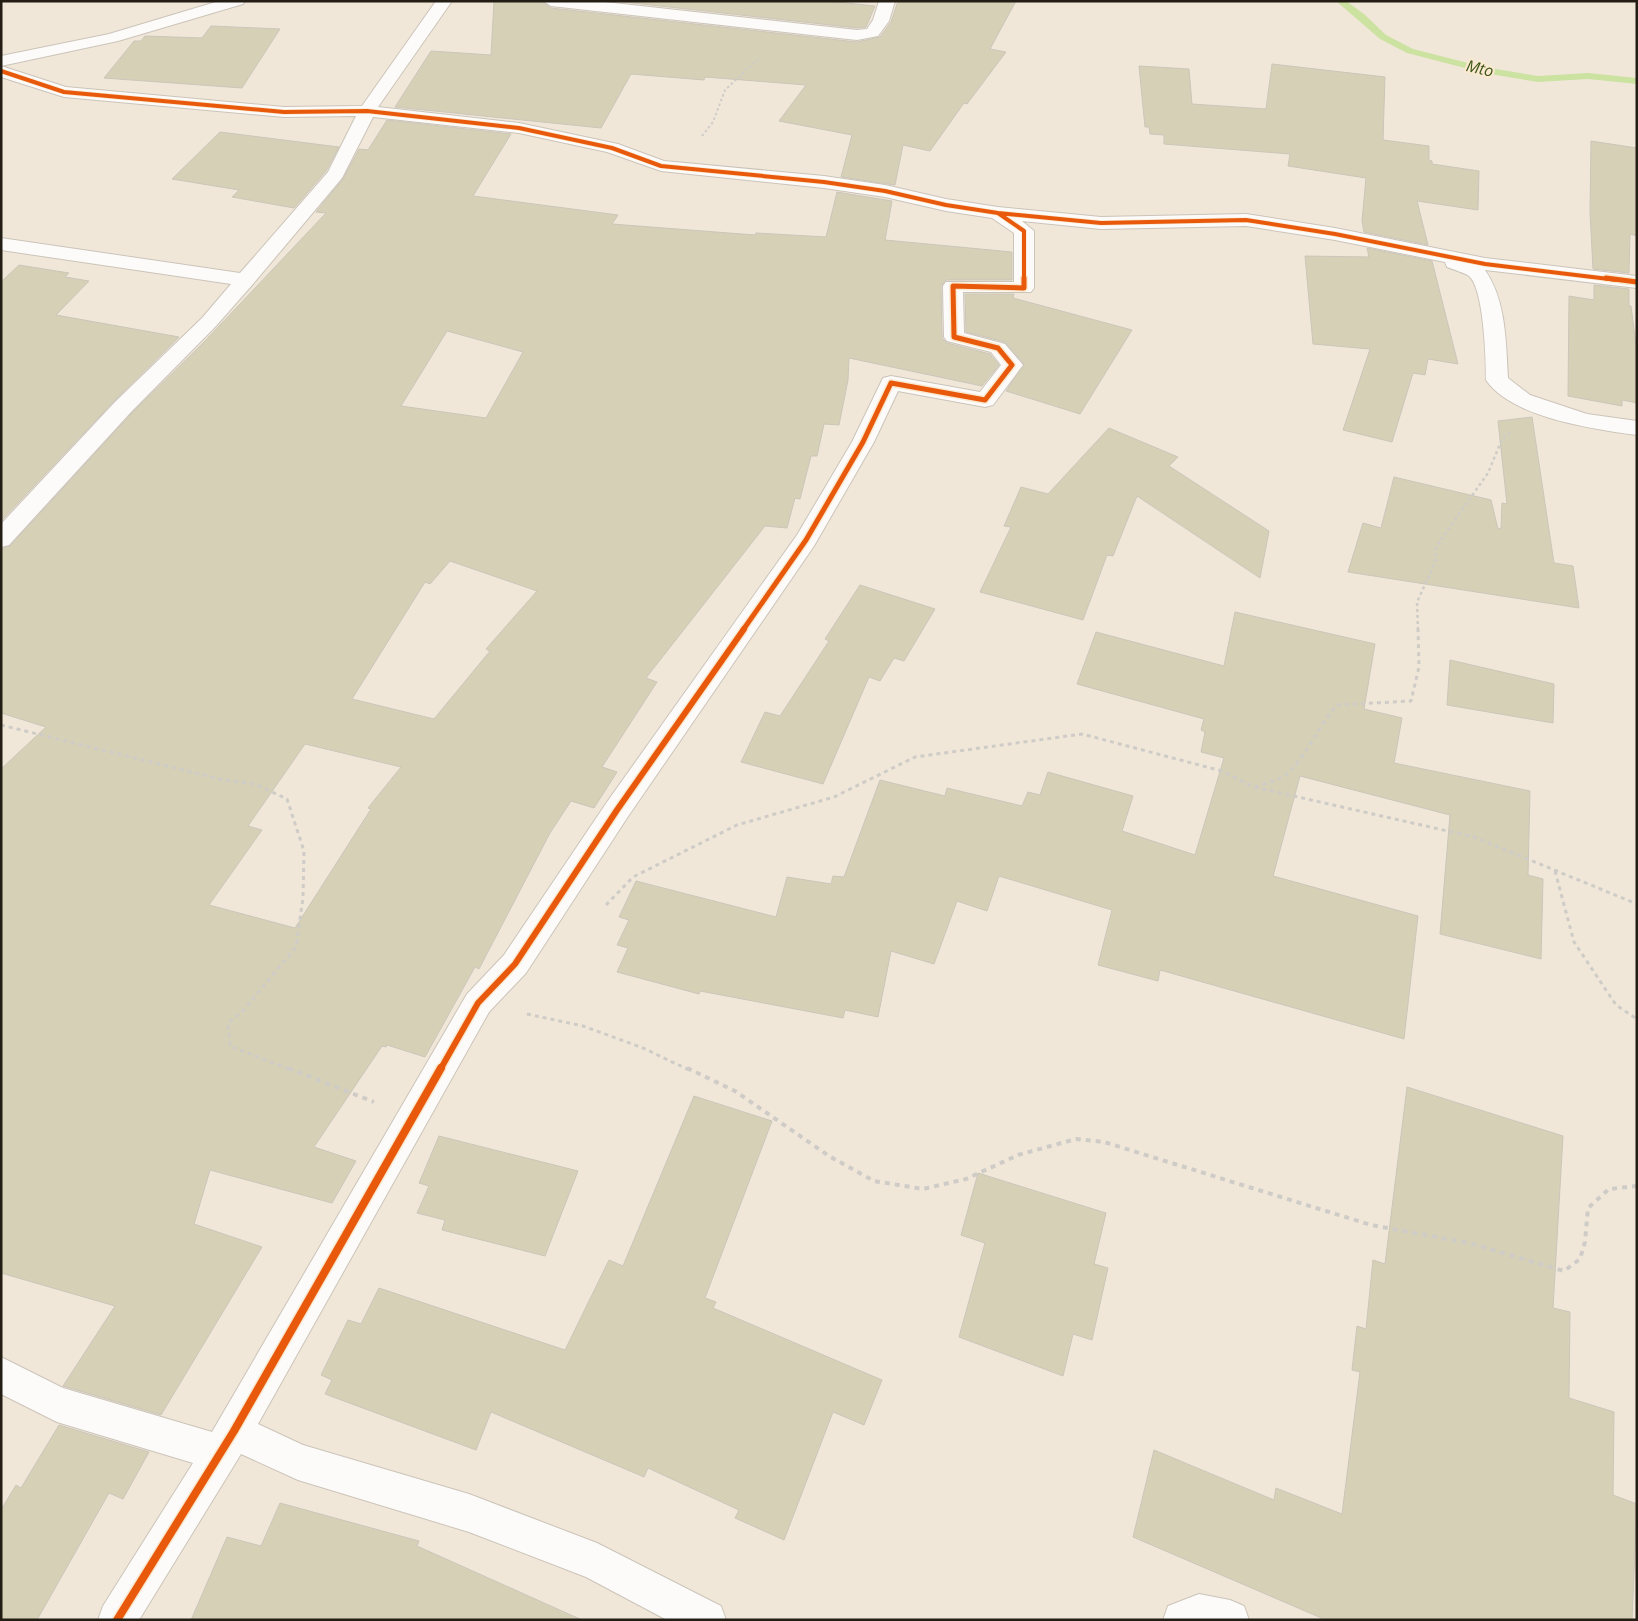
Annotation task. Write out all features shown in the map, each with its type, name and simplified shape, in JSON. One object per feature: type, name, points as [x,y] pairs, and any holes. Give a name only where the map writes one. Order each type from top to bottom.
[{"type":"street","points":[[1,61],[112,38],[237,1]]},
{"type":"street","points":[[1,539],[123,407],[209,322],[336,174],[368,111],[444,1]]},
{"type":"street","points":[[551,1],[780,28],[857,35],[872,32],[881,21],[887,1]]},
{"type":"street","points":[[1,71],[64,92],[284,112],[368,111],[519,128],[612,148],[661,166],[824,182],[885,191],[946,205],[998,213],[1101,223],[1246,220],[1336,234],[1485,264],[1637,282]]},
{"type":"street","points":[[117,1620],[227,1442],[478,1003],[514,964],[616,810],[806,540],[863,442],[891,383],[985,400],[1012,365],[998,348],[954,337],[953,286],[1024,288],[1024,231],[998,213]]},
{"type":"street","points":[[1,244],[246,280]]},
{"type":"street","points":[[1437,254],[1478,274],[1489,298],[1496,347],[1497,380],[1522,400],[1584,421],[1637,428]]},
{"type":"street","points":[[1,1374],[57,1404],[227,1442],[469,1513],[596,1562],[707,1620]]},
{"type":"street","points":[[1182,1620],[1199,1614],[1230,1620]]},
{"type":"path","points":[[661,166],[707,133],[725,90],[765,52],[780,28]]},
{"type":"path","points":[[1254,788],[1286,774],[1314,738],[1323,720],[1336,706],[1411,701],[1420,667],[1417,602],[1435,563],[1436,547],[1488,473],[1502,439],[1514,430]]},
{"type":"path","points":[[1,725],[224,780],[255,784],[287,799],[304,851],[303,898],[296,946],[242,1012],[228,1023],[230,1046],[413,1116]]},
{"type":"path","points":[[599,912],[633,877],[737,825],[834,797],[916,757],[1082,734],[1222,771],[1254,788],[1474,837],[1637,904]]},
{"type":"path","points":[[1554,870],[1574,942],[1616,1005],[1637,1019]]},
{"type":"path","points":[[478,1003],[583,1026],[643,1048],[735,1091],[829,1156],[874,1181],[923,1190],[966,1179],[1018,1154],[1076,1139],[1085,1140],[1113,1145],[1371,1225],[1429,1238],[1469,1243],[1564,1271],[1580,1259],[1585,1242],[1588,1208],[1609,1189],[1637,1186]]},
{"type":"building","points":[[494,1],[541,1],[551,8],[857,42],[880,37],[891,22],[898,1],[1016,1],[990,49],[1006,52],[967,104],[964,103],[930,151],[903,145],[895,185],[841,177],[852,135],[779,121],[806,85],[705,77],[704,80],[631,74],[601,128],[395,107],[431,51],[491,55]]},
{"type":"building","points":[[615,1],[828,1],[875,6],[866,27],[857,28]]},
{"type":"building","points":[[211,26],[280,29],[242,88],[104,78],[134,41],[141,41],[145,36],[202,38]]},
{"type":"building","points":[[1272,64],[1385,77],[1383,140],[1429,146],[1429,160],[1432,161],[1432,164],[1479,171],[1478,210],[1417,201],[1428,245],[1364,232],[1362,221],[1366,178],[1288,166],[1290,154],[1164,144],[1164,135],[1150,134],[1149,127],[1145,127],[1139,66],[1189,69],[1192,104],[1266,109]]},
{"type":"building","points":[[387,120],[511,134],[473,196],[618,215],[612,224],[755,235],[756,233],[826,237],[837,192],[892,201],[885,240],[1012,252],[1012,280],[946,280],[941,286],[942,338],[947,343],[990,354],[999,365],[982,386],[849,358],[848,380],[839,425],[824,424],[817,456],[811,456],[800,499],[795,498],[787,528],[765,526],[646,678],[657,682],[602,767],[617,772],[594,808],[571,801],[550,833],[479,969],[475,967],[425,1057],[387,1045],[386,1047],[382,1046],[314,1147],[356,1161],[332,1203],[210,1170],[194,1224],[262,1247],[161,1415],[63,1386],[115,1306],[1,1273],[1,769],[46,727],[1,713],[1,549],[10,546],[132,413],[204,342],[326,213],[316,212],[343,179],[359,149],[368,150]],"holes":[[[447,331],[523,352],[486,418],[401,406]],[[450,561],[537,591],[486,649],[490,651],[434,719],[352,699],[425,582],[430,584]],[[305,744],[401,767],[368,808],[371,809],[295,928],[209,905],[262,830],[248,826]]]},
{"type":"building","points":[[220,132],[339,147],[326,171],[294,208],[232,197],[239,190],[172,179]]},
{"type":"building","points":[[1591,141],[1637,148],[1637,236],[1630,234],[1629,273],[1593,269],[1590,212]]},
{"type":"building","points":[[1367,248],[1432,261],[1458,364],[1428,359],[1425,375],[1413,373],[1392,442],[1343,430],[1370,349],[1313,344],[1305,256],[1369,257]]},
{"type":"building","points":[[19,265],[69,273],[65,277],[89,281],[56,315],[179,337],[114,401],[1,521],[1,282]]},
{"type":"building","points":[[1594,285],[1629,289],[1629,306],[1631,306],[1637,353],[1637,403],[1622,400],[1622,406],[1568,396],[1569,296],[1594,300]]},
{"type":"building","points":[[965,294],[1014,294],[1013,298],[1132,330],[1080,414],[1006,391],[1024,364],[1005,342],[966,332]]},
{"type":"building","points":[[1532,417],[1554,563],[1573,566],[1579,608],[1348,572],[1363,523],[1381,528],[1394,477],[1491,500],[1498,529],[1501,528],[1502,503],[1507,504],[1498,421]]},
{"type":"building","points":[[1109,428],[1178,457],[1169,466],[1269,531],[1260,578],[1137,496],[1113,556],[1107,555],[1083,620],[980,592],[1011,527],[1004,526],[1021,487],[1048,494]]},
{"type":"building","points":[[860,585],[935,609],[904,661],[894,658],[880,681],[869,677],[823,784],[741,762],[765,712],[780,716],[829,641],[825,639]]},
{"type":"building","points":[[1235,612],[1375,644],[1364,709],[1402,718],[1394,763],[1530,791],[1528,875],[1543,879],[1541,959],[1440,934],[1450,815],[1300,776],[1273,876],[1418,916],[1404,1039],[1160,970],[1158,981],[1098,965],[1112,910],[999,876],[987,911],[957,901],[934,964],[891,951],[878,1017],[845,1010],[843,1018],[700,991],[699,994],[617,972],[628,948],[617,945],[629,920],[619,917],[636,881],[776,917],[787,877],[831,884],[833,876],[844,877],[880,780],[945,796],[947,788],[1022,806],[1028,792],[1040,795],[1048,772],[1133,796],[1122,831],[1195,855],[1224,758],[1201,752],[1205,732],[1201,730],[1204,719],[1077,684],[1096,632],[1224,666]]},
{"type":"building","points":[[1450,660],[1554,684],[1553,723],[1447,705]]},
{"type":"building","points":[[1407,1087],[1563,1136],[1553,1308],[1570,1312],[1569,1398],[1614,1412],[1613,1495],[1637,1504],[1632,1620],[1326,1620],[1133,1537],[1154,1450],[1274,1500],[1276,1488],[1342,1514],[1360,1372],[1352,1370],[1357,1326],[1366,1329],[1373,1260],[1385,1264]]},
{"type":"building","points":[[694,1096],[772,1121],[705,1298],[716,1302],[713,1308],[882,1380],[864,1425],[833,1412],[784,1540],[735,1518],[739,1510],[648,1468],[644,1477],[491,1412],[476,1450],[325,1394],[332,1380],[321,1375],[348,1320],[361,1324],[379,1288],[565,1350],[609,1260],[623,1266]]},
{"type":"building","points":[[439,1136],[578,1171],[545,1256],[442,1230],[445,1220],[417,1213],[429,1186],[419,1183]]},
{"type":"building","points":[[978,1173],[1106,1213],[1094,1264],[1108,1268],[1092,1340],[1073,1334],[1063,1376],[959,1337],[985,1243],[961,1235]]},
{"type":"building","points":[[59,1425],[149,1452],[123,1499],[109,1493],[37,1620],[1,1620],[1,1510],[16,1485],[21,1488]]},
{"type":"building","points":[[280,1503],[419,1541],[417,1546],[582,1620],[191,1620],[227,1537],[261,1546]]},
{"type":"waterway","name":"Mto","points":[[1340,1],[1361,16],[1383,37],[1410,51],[1484,70],[1538,79],[1588,76],[1637,81]]},
{"type":"cycle path","points":[[1,71],[64,92],[284,112],[367,111],[519,128],[612,148],[661,166],[824,182],[885,191],[946,205],[998,213],[1101,223],[1246,220],[1335,234],[1485,264],[1637,282]]},
{"type":"cycle path","points":[[117,1620],[234,1431],[478,1003],[515,964],[617,810],[806,540],[863,442],[891,383],[985,400],[1012,365],[998,348],[954,337],[953,286],[1024,288],[1024,231],[998,213]]}]
